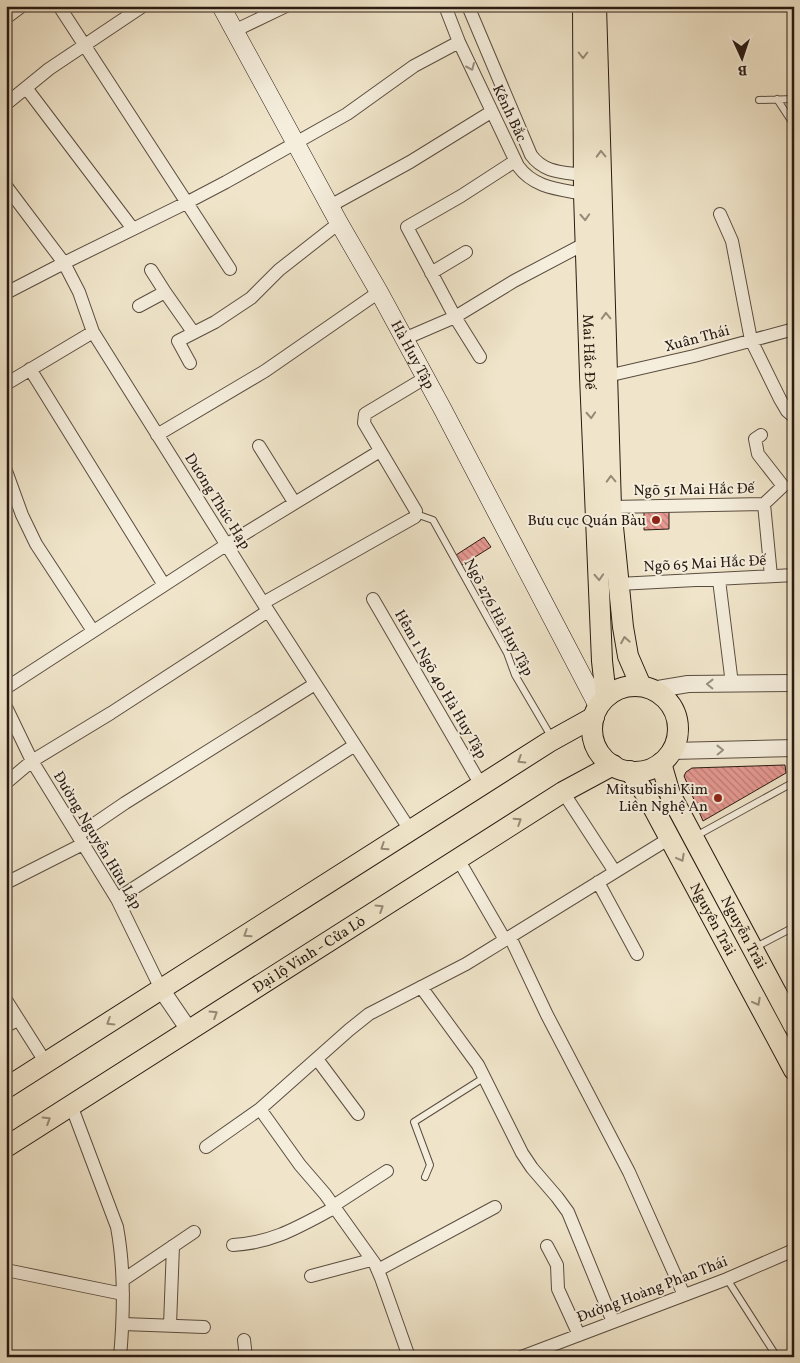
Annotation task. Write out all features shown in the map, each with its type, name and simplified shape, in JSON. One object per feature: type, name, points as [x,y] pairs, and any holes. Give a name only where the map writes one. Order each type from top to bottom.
[{"type":"main road","name":"Hà Huy Tập","points":[[221,6],[339,223],[379,292],[599,707]]},
{"type":"main road","name":"Mai Hắc Đế","points":[[583,6],[584,184],[602,661],[599,707]]},
{"type":"main road","name":"Mai Hắc Đế","points":[[596,6],[611,507],[618,584],[628,656],[646,688]]},
{"type":"main road","points":[[6,1088],[553,740],[599,707],[617,690],[628,687],[646,688],[667,701],[676,716],[677,734],[666,757],[654,768],[642,771],[621,768],[599,753],[594,742],[592,730],[599,707]]},
{"type":"main road","points":[[666,757],[670,794],[692,838]]},
{"type":"main road","name":"Đại lộ Vinh - Cửa Lò","points":[[6,1147],[563,792],[621,768]]},
{"type":"main road","name":"Nguyên Trãi","points":[[621,768],[648,796],[794,1070]]},
{"type":"main road","name":"Nguyễn Trãi","points":[[692,838],[794,1026]]},
{"type":"street","points":[[6,18],[22,6]]},
{"type":"street","points":[[59,6],[230,269]]},
{"type":"street","points":[[6,104],[27,89],[49,69],[142,6]]},
{"type":"street","points":[[234,31],[286,6]]},
{"type":"street","name":"Kênh Bắc","points":[[445,6],[459,42],[515,161],[529,178],[550,188],[584,184]]},
{"type":"street","name":"Kênh Bắc","points":[[468,6],[530,156],[540,166]]},
{"type":"street","points":[[6,292],[186,204],[353,110],[414,66],[459,42]]},
{"type":"street","points":[[27,89],[133,229]]},
{"type":"street","points":[[330,206],[410,162],[491,112]]},
{"type":"street","points":[[480,358],[406,228],[408,225],[461,196],[515,161]]},
{"type":"street","points":[[529,178],[540,166],[584,184]]},
{"type":"street","name":"Dương Thúc Hạp","points":[[6,186],[64,263],[79,292],[93,332],[226,545],[410,830]]},
{"type":"street","points":[[720,214],[732,241],[751,340],[780,399],[787,411],[794,417]]},
{"type":"street","points":[[190,363],[178,341],[227,315],[252,298],[279,270],[339,223]]},
{"type":"street","points":[[404,339],[455,317],[514,281],[586,243]]},
{"type":"street","points":[[431,273],[466,252]]},
{"type":"street","points":[[151,270],[193,332]]},
{"type":"street","points":[[140,306],[165,292]]},
{"type":"street","points":[[157,435],[265,371],[379,292]]},
{"type":"street","name":"Xuân Thái","points":[[608,376],[694,356],[794,329]]},
{"type":"street","points":[[6,384],[93,332]]},
{"type":"street","points":[[30,369],[164,585]]},
{"type":"street","points":[[6,783],[32,761],[111,713],[266,607],[415,518],[416,511],[364,423],[365,414],[425,378]]},
{"type":"street","points":[[761,435],[756,439],[758,454],[782,486],[764,504]]},
{"type":"street","points":[[259,446],[294,502]]},
{"type":"street","points":[[6,688],[226,545],[380,450]]},
{"type":"street","points":[[6,472],[22,516],[36,544],[92,631]]},
{"type":"street","name":"Ngõ 51 Mai Hắc Đế","points":[[611,507],[764,504],[771,576]]},
{"type":"street","name":"Ngõ 65 Mai Hắc Đế","points":[[618,584],[794,575]]},
{"type":"street","points":[[719,580],[732,684]]},
{"type":"street","name":"Hẻm 1 Ngõ 40 Hà Huy Tập","points":[[373,599],[481,785]]},
{"type":"street","points":[[646,688],[688,684],[794,683]]},
{"type":"street","points":[[6,883],[81,840],[125,803],[315,684]]},
{"type":"street","name":"Đường Nguyễn Hữu Lập","points":[[6,708],[32,761],[117,898],[161,989]]},
{"type":"street","points":[[117,898],[355,745]]},
{"type":"street","points":[[666,757],[794,748]]},
{"type":"street","points":[[563,792],[615,872]]},
{"type":"street","points":[[206,1147],[260,1110],[363,1019],[452,972],[670,838]]},
{"type":"street","points":[[458,859],[507,939],[547,1014],[629,1172],[684,1294]]},
{"type":"street","points":[[598,882],[637,954]]},
{"type":"street","points":[[421,987],[469,1051],[485,1077],[522,1153],[568,1212],[613,1322]]},
{"type":"street","points":[[161,989],[189,1030]]},
{"type":"street","points":[[6,1000],[12,1023],[46,1063]]},
{"type":"street","points":[[318,1059],[358,1114]]},
{"type":"street","points":[[71,1105],[117,1227],[121,1246],[123,1324],[120,1357]]},
{"type":"street","points":[[260,1110],[300,1165],[325,1194],[375,1265],[409,1357]]},
{"type":"street","points":[[233,1245],[261,1242],[274,1238],[334,1207],[387,1171]]},
{"type":"street","points":[[312,1276],[375,1265],[495,1207]]},
{"type":"street","points":[[123,1280],[194,1232]]},
{"type":"street","points":[[170,1326],[173,1246]]},
{"type":"street","points":[[548,1246],[557,1265],[558,1289],[579,1335]]},
{"type":"street","name":"Đường Hoàng Phan Thái","points":[[521,1357],[545,1351],[579,1335],[727,1279],[794,1250]]},
{"type":"street","points":[[6,1270],[123,1294]]},
{"type":"street","points":[[123,1324],[204,1327]]},
{"type":"street","points":[[244,1340],[246,1357]]},
{"type":"lane","points":[[759,100],[794,99]]},
{"type":"lane","points":[[776,100],[794,125]]},
{"type":"lane","name":"Ngõ 276 Hà Huy Tập","points":[[416,514],[433,520],[507,653],[515,675],[553,740]]},
{"type":"lane","points":[[692,838],[794,782]]},
{"type":"lane","points":[[753,948],[794,926]]},
{"type":"lane","points":[[426,1178],[430,1165],[414,1122],[485,1077]]},
{"type":"lane","points":[[727,1279],[777,1357]]},
{"type":"building","name":"Bưu cục Quán Bàu","points":[[669,510],[669,529],[644,530],[644,512]]},
{"type":"building","points":[[484,537],[491,547],[462,565],[456,555]]},
{"type":"building","name":"Mitsubishi Kim Liên Nghệ An","points":[[785,765],[786,773],[703,821],[684,776],[692,768]]},
{"type":"place","name":"Bưu cục Quán Bàu","points":[[656,520]]},
{"type":"place","name":"Mitsubishi Kim Liên Nghệ An","points":[[718,798]]}]
